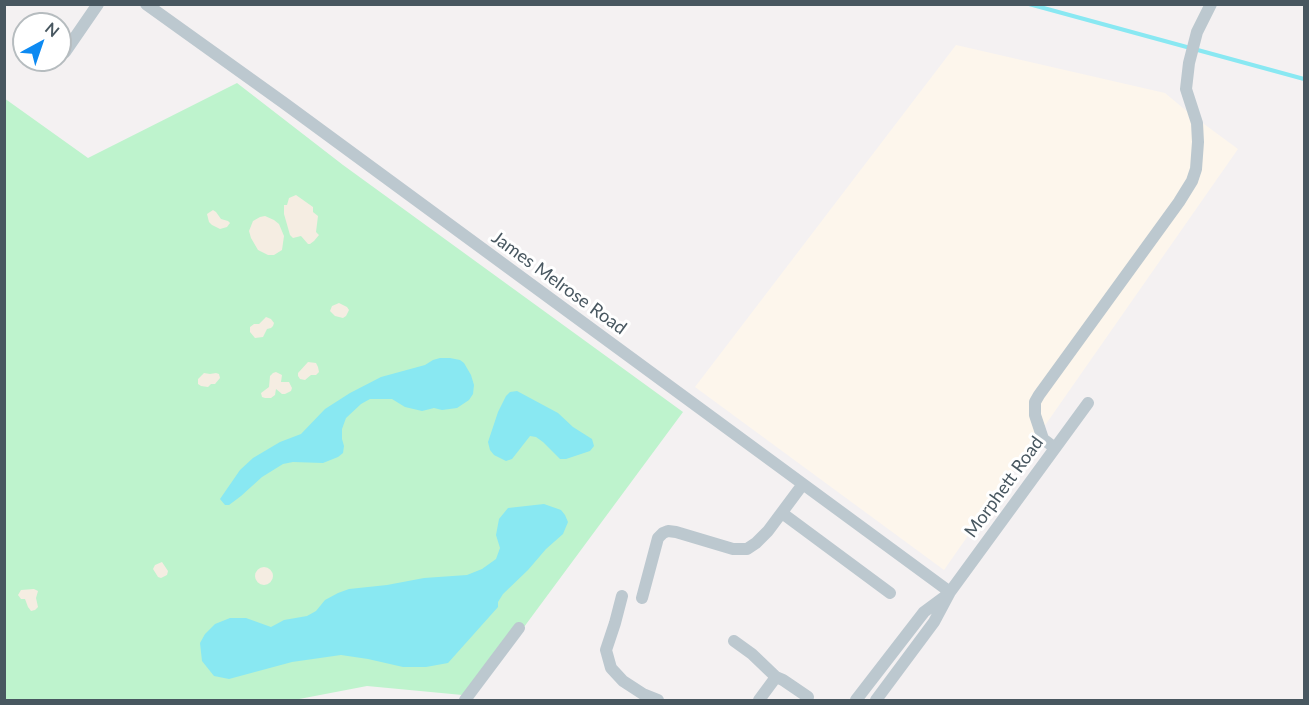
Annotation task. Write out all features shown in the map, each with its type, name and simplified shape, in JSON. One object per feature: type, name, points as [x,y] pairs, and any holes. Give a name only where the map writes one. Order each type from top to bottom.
[{"type":"street","points":[[72,42],[98,4]]},
{"type":"street","name":"James Melrose Road","points":[[146,4],[950,592]]},
{"type":"street","points":[[1055,448],[1043,439],[1035,415],[1035,402],[1192,181],[1196,169],[1197,123],[1186,89],[1197,32],[1211,4]]},
{"type":"street","name":"Morphett Road","points":[[876,700],[934,622],[950,592],[1088,403]]},
{"type":"street","points":[[642,598],[658,538],[663,533],[676,532],[733,549],[747,549],[756,543],[782,513],[802,484]]},
{"type":"street","points":[[782,513],[890,593]]},
{"type":"street","name":"Morphett Road","points":[[860,699],[924,612],[950,592]]},
{"type":"street","points":[[622,596],[606,650],[611,668],[623,681],[643,694],[658,700]]},
{"type":"street","points":[[465,700],[519,628]]},
{"type":"street","points":[[734,641],[752,654],[776,677],[808,697]]},
{"type":"street","points":[[759,700],[776,677]]},
{"type":"shaded area","points":[[956,45],[1165,93],[1238,149],[944,570],[695,387]]},
{"type":"green space","points":[[237,83],[343,165],[683,412],[473,696],[367,686],[294,700],[5,700],[4,98],[88,158]]},
{"type":"sand","points":[[296,195],[313,207],[313,212],[318,216],[316,232],[319,235],[310,244],[301,236],[293,238],[290,235],[284,214],[284,205],[287,205],[289,198]]},
{"type":"sand","points":[[213,210],[221,219],[230,223],[227,227],[220,229],[209,222],[207,214]]},
{"type":"sand","points":[[265,216],[279,224],[284,236],[282,250],[274,255],[258,250],[249,231],[253,221]]},
{"type":"sand","points":[[339,303],[349,310],[343,318],[335,316],[330,311],[332,306]]},
{"type":"sand","points":[[266,317],[271,319],[273,326],[267,329],[263,337],[255,338],[250,332],[250,327],[259,324]]},
{"type":"sand","points":[[308,362],[316,363],[319,372],[305,380],[300,379],[298,373]]},
{"type":"sand","points":[[276,372],[282,375],[281,382],[289,382],[291,391],[282,394],[276,389],[275,395],[271,398],[262,397],[261,393],[269,387],[270,376]]},
{"type":"sand","points":[[204,373],[216,373],[220,378],[208,387],[201,386],[198,384],[198,379]]},
{"type":"sand","points":[[162,562],[168,571],[167,575],[161,578],[153,569],[155,565]]},
{"type":"sand","points":[[260,567],[268,567],[273,572],[271,583],[260,585],[255,580],[255,572]]},
{"type":"sand","points":[[21,590],[38,591],[36,598],[38,607],[31,611],[25,599],[21,599],[18,595]]},
{"type":"water","points":[[440,358],[460,360],[471,375],[474,385],[473,394],[469,400],[457,408],[442,410],[434,408],[422,411],[405,407],[392,399],[370,399],[346,418],[342,429],[343,453],[338,457],[323,463],[283,464],[262,477],[229,505],[225,505],[220,499],[240,470],[253,458],[280,442],[301,434],[325,409],[381,377],[425,365]]},
{"type":"water","points":[[517,391],[558,413],[573,427],[592,439],[594,446],[590,451],[560,459],[543,442],[530,436],[512,459],[506,461],[494,455],[488,442],[498,412],[506,396],[510,392]]},
{"type":"water","points":[[544,504],[561,510],[565,515],[568,522],[563,534],[503,594],[498,607],[448,663],[426,667],[403,667],[341,655],[292,662],[229,679],[214,676],[202,661],[200,643],[205,634],[215,624],[230,618],[246,618],[271,627],[284,620],[307,616],[316,611],[325,600],[349,589],[424,578],[467,575],[482,569],[496,559],[500,548],[496,535],[499,519],[508,508]]},
{"type":"waterway","points":[[1029,4],[1304,79]]}]
